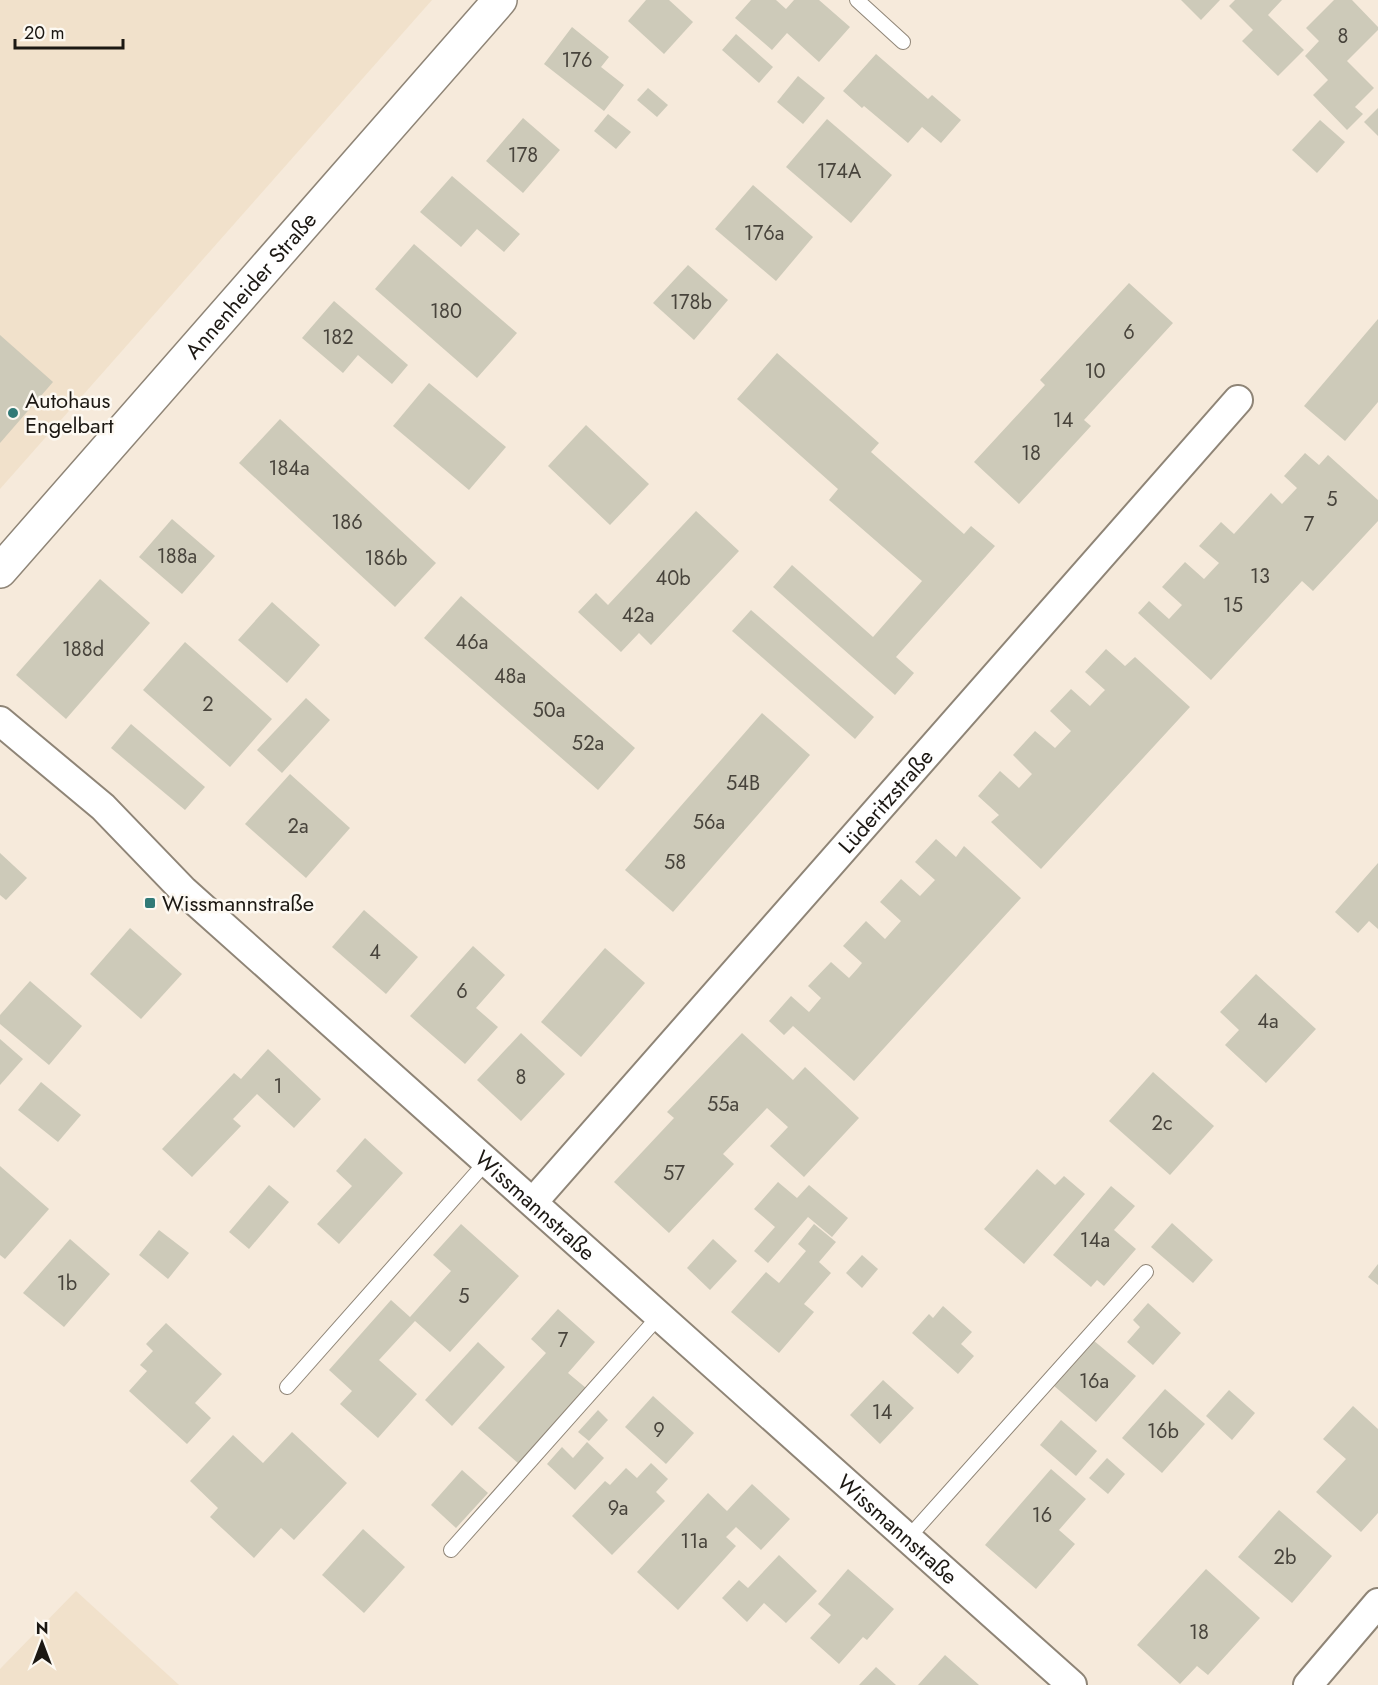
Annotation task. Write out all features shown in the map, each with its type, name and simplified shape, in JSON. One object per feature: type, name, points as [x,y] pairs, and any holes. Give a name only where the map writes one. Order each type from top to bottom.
[{"type":"street","name":"Annenheider Straße","points":[[0,571],[500,0]]},
{"type":"street","name":"Lüderitzstraße","points":[[533,1202],[1238,400]]},
{"type":"street","name":"Wissmannstraße","points":[[0,721],[103,807],[184,891],[1072,1685]]},
{"type":"street","points":[[1308,1685],[1378,1603]]},
{"type":"lane","points":[[857,0],[903,42]]},
{"type":"lane","points":[[287,1387],[487,1161]]},
{"type":"lane","points":[[908,1538],[1146,1272]]},
{"type":"lane","points":[[451,1551],[660,1315]]},
{"type":"shaded area","points":[[0,0],[432,0],[0,489]]},
{"type":"shaded area","points":[[76,1591],[179,1685],[0,1685],[0,1669]]},
{"type":"building","points":[[646,0],[669,0],[693,22],[664,54],[628,21]]},
{"type":"building","points":[[751,0],[776,0],[786,9],[794,0],[819,0],[850,27],[819,62],[787,33],[772,50],[735,18]]},
{"type":"building","points":[[1181,0],[1220,0],[1201,20]]},
{"type":"building","points":[[1235,0],[1282,0],[1268,15],[1304,50],[1278,76],[1242,41],[1253,30],[1229,6]]},
{"type":"building","points":[[1334,0],[1352,0],[1378,27],[1378,30],[1347,61],[1374,88],[1355,107],[1363,114],[1347,130],[1313,95],[1328,80],[1305,56],[1319,41],[1306,28]]},
{"type":"building","points":[[572,27],[609,57],[601,67],[624,85],[604,111],[544,64]]},
{"type":"building","points":[[736,34],[773,67],[759,83],[722,50]]},
{"type":"building","points":[[876,54],[928,99],[932,95],[961,120],[941,143],[922,127],[908,143],[843,91]]},
{"type":"building","points":[[798,76],[825,98],[803,124],[777,102]]},
{"type":"building","points":[[648,88],[668,105],[657,117],[637,100]]},
{"type":"building","points":[[1378,108],[1378,136],[1364,122]]},
{"type":"building","points":[[608,114],[631,132],[616,149],[594,131]]},
{"type":"building","points":[[523,118],[560,150],[523,193],[486,161]]},
{"type":"building","points":[[827,119],[892,175],[851,223],[786,167]]},
{"type":"building","points":[[1320,120],[1345,142],[1317,173],[1292,150]]},
{"type":"building","points":[[452,176],[520,234],[504,252],[477,229],[461,247],[420,212]]},
{"type":"building","points":[[753,185],[813,237],[776,281],[715,229]]},
{"type":"building","points":[[414,244],[517,333],[477,378],[375,289]]},
{"type":"building","points":[[688,265],[728,300],[694,340],[653,303]]},
{"type":"building","points":[[1129,283],[1173,323],[1084,420],[1091,426],[1019,504],[974,462],[1045,385],[1040,380]]},
{"type":"building","points":[[334,301],[408,365],[392,384],[358,355],[343,373],[302,338]]},
{"type":"building","points":[[1378,319],[1378,402],[1345,441],[1304,406]]},
{"type":"building","name":"Autohaus Engelbart","points":[[0,335],[53,382],[0,443]]},
{"type":"building","points":[[777,353],[879,443],[871,452],[964,534],[971,526],[995,546],[896,657],[914,673],[895,695],[773,587],[792,565],[873,637],[922,581],[829,500],[838,489],[737,399]]},
{"type":"building","points":[[429,383],[506,447],[469,490],[393,426]]},
{"type":"building","points":[[280,419],[436,563],[395,607],[239,463]]},
{"type":"building","points":[[586,425],[649,484],[610,525],[548,466]]},
{"type":"building","points":[[1305,453],[1319,465],[1328,455],[1378,500],[1378,521],[1313,591],[1302,581],[1211,680],[1138,613],[1149,601],[1169,619],[1182,605],[1162,587],[1185,562],[1204,579],[1219,563],[1199,546],[1221,522],[1234,534],[1271,493],[1282,504],[1297,488],[1284,476]]},
{"type":"building","points":[[696,511],[739,551],[651,645],[639,633],[621,652],[578,612],[596,593],[608,605]]},
{"type":"building","points":[[172,519],[215,556],[182,594],[139,557]]},
{"type":"building","points":[[100,579],[150,623],[66,719],[16,675]]},
{"type":"building","points":[[461,596],[635,748],[598,790],[424,638]]},
{"type":"building","points":[[272,602],[320,645],[287,683],[238,640]]},
{"type":"building","points":[[751,610],[874,717],[855,739],[732,631]]},
{"type":"building","points":[[185,642],[272,719],[230,767],[143,690]]},
{"type":"building","points":[[1106,649],[1125,666],[1135,657],[1190,707],[1041,869],[991,822],[999,815],[978,796],[1000,771],[1019,788],[1032,774],[1013,755],[1035,731],[1055,748],[1071,731],[1050,711],[1071,689],[1090,706],[1105,690],[1085,672]]},
{"type":"building","points":[[306,698],[330,720],[282,773],[257,750]]},
{"type":"building","points":[[762,713],[810,755],[673,912],[625,870]]},
{"type":"building","points":[[131,724],[205,787],[185,810],[111,748]]},
{"type":"building","points":[[290,774],[350,828],[306,878],[245,824]]},
{"type":"building","points":[[936,839],[956,857],[964,846],[1021,898],[854,1081],[793,1026],[784,1035],[769,1021],[791,996],[809,1012],[821,998],[808,986],[831,962],[849,978],[862,963],[843,946],[866,921],[885,939],[901,921],[880,902],[901,879],[920,896],[935,880],[915,862]]},
{"type":"building","points":[[0,853],[27,878],[6,900],[0,895]]},
{"type":"building","points":[[1378,863],[1378,929],[1369,921],[1358,933],[1335,912]]},
{"type":"building","points":[[364,910],[418,957],[386,994],[332,947]]},
{"type":"building","points":[[130,928],[182,974],[141,1019],[90,974]]},
{"type":"building","points":[[473,946],[505,975],[476,1008],[498,1027],[465,1064],[410,1016]]},
{"type":"building","points":[[605,948],[645,983],[581,1057],[541,1022]]},
{"type":"building","points":[[1256,974],[1316,1029],[1266,1083],[1225,1045],[1239,1030],[1220,1012]]},
{"type":"building","points":[[30,981],[82,1026],[49,1065],[0,1024],[0,1015]]},
{"type":"building","points":[[521,1033],[565,1074],[521,1121],[477,1080]]},
{"type":"building","points":[[742,1033],[793,1080],[805,1067],[859,1118],[804,1177],[770,1146],[788,1127],[767,1108],[723,1154],[734,1164],[669,1233],[614,1182],[674,1118],[667,1112]]},
{"type":"building","points":[[0,1039],[23,1059],[0,1085]]},
{"type":"building","points":[[268,1049],[321,1099],[294,1128],[257,1094],[233,1119],[241,1126],[192,1177],[162,1149],[234,1073],[241,1079]]},
{"type":"building","points":[[1153,1072],[1214,1126],[1170,1175],[1109,1121]]},
{"type":"building","points":[[41,1082],[81,1115],[58,1142],[18,1110]]},
{"type":"building","points":[[365,1138],[403,1173],[339,1244],[317,1224],[352,1186],[336,1171]]},
{"type":"building","points":[[0,1166],[49,1209],[5,1259],[0,1255]]},
{"type":"building","points":[[1037,1169],[1055,1185],[1064,1176],[1085,1194],[1024,1264],[984,1229]]},
{"type":"building","points":[[778,1182],[797,1198],[809,1185],[848,1218],[832,1237],[808,1217],[768,1263],[754,1251],[775,1227],[754,1209]]},
{"type":"building","points":[[269,1185],[289,1202],[249,1249],[229,1232]]},
{"type":"building","points":[[1111,1186],[1135,1206],[1114,1230],[1136,1249],[1104,1286],[1097,1280],[1091,1287],[1053,1255]]},
{"type":"building","points":[[1172,1223],[1213,1260],[1193,1283],[1151,1247]]},
{"type":"building","points":[[461,1224],[519,1276],[450,1352],[415,1321],[379,1360],[417,1394],[378,1438],[340,1404],[352,1391],[329,1370],[391,1300],[410,1317],[451,1271],[433,1255]]},
{"type":"building","points":[[814,1224],[836,1242],[819,1262],[831,1273],[804,1304],[814,1312],[779,1353],[731,1312],[766,1272],[779,1283],[806,1251],[798,1244]]},
{"type":"building","points":[[159,1230],[189,1253],[168,1279],[139,1255]]},
{"type":"building","points":[[70,1239],[110,1274],[64,1327],[23,1293]]},
{"type":"building","points":[[713,1239],[737,1261],[710,1290],[687,1268]]},
{"type":"building","points":[[862,1255],[878,1269],[862,1288],[846,1273]]},
{"type":"building","points":[[1378,1264],[1378,1285],[1368,1277]]},
{"type":"building","points":[[1148,1303],[1181,1333],[1153,1365],[1127,1342],[1140,1327],[1133,1320]]},
{"type":"building","points":[[943,1306],[972,1332],[961,1344],[974,1356],[958,1374],[912,1333],[929,1314],[933,1318]]},
{"type":"building","points":[[558,1309],[595,1342],[568,1373],[586,1388],[519,1464],[478,1428],[546,1353],[531,1339]]},
{"type":"building","points":[[166,1323],[222,1374],[195,1403],[211,1418],[187,1444],[129,1391],[147,1371],[140,1365],[153,1351],[146,1344]]},
{"type":"building","points":[[1093,1340],[1136,1376],[1096,1422],[1053,1385]]},
{"type":"building","points":[[478,1342],[505,1367],[452,1426],[425,1400]]},
{"type":"building","points":[[883,1380],[914,1408],[880,1444],[850,1415]]},
{"type":"building","points":[[1165,1389],[1205,1424],[1162,1473],[1122,1438]]},
{"type":"building","points":[[1229,1390],[1255,1413],[1232,1440],[1206,1416]]},
{"type":"building","points":[[653,1396],[694,1433],[666,1464],[625,1427]]},
{"type":"building","points":[[1353,1406],[1378,1429],[1378,1513],[1361,1532],[1316,1492],[1346,1459],[1323,1439]]},
{"type":"building","points":[[598,1410],[608,1420],[589,1441],[578,1432]]},
{"type":"building","points":[[1061,1420],[1097,1451],[1076,1476],[1040,1445]]},
{"type":"building","points":[[292,1432],[347,1483],[294,1540],[281,1528],[254,1558],[210,1517],[218,1508],[190,1481],[233,1435],[263,1463]]},
{"type":"building","points":[[587,1442],[604,1458],[575,1490],[547,1464],[562,1447],[573,1458]]},
{"type":"building","points":[[1107,1458],[1125,1474],[1108,1494],[1089,1478]]},
{"type":"building","points":[[651,1463],[668,1479],[656,1492],[665,1501],[612,1555],[572,1516],[605,1481],[610,1485],[626,1468],[637,1478]]},
{"type":"building","points":[[1051,1469],[1086,1499],[1059,1530],[1075,1544],[1036,1589],[985,1545]]},
{"type":"building","points":[[462,1470],[488,1493],[456,1528],[431,1505]]},
{"type":"building","points":[[752,1484],[790,1519],[761,1550],[736,1527],[726,1537],[736,1546],[678,1610],[637,1572],[708,1493],[727,1511]]},
{"type":"building","points":[[1279,1510],[1332,1556],[1292,1603],[1238,1557]]},
{"type":"building","points":[[363,1529],[405,1567],[364,1613],[322,1575]]},
{"type":"building","points":[[779,1555],[817,1591],[786,1623],[764,1603],[747,1622],[722,1598],[739,1580],[748,1588]]},
{"type":"building","points":[[848,1569],[894,1609],[867,1640],[863,1637],[839,1664],[810,1638],[831,1615],[818,1604]]},
{"type":"building","points":[[1206,1569],[1260,1618],[1208,1675],[1197,1666],[1180,1684],[1137,1645]]},
{"type":"building","points":[[945,1655],[979,1685],[918,1685]]},
{"type":"building","points":[[876,1667],[896,1685],[859,1685]]},
{"type":"place","name":"Autohaus Engelbart","points":[[13,413]]},
{"type":"place","name":"Wissmannstraße","points":[[150,903]]}]
